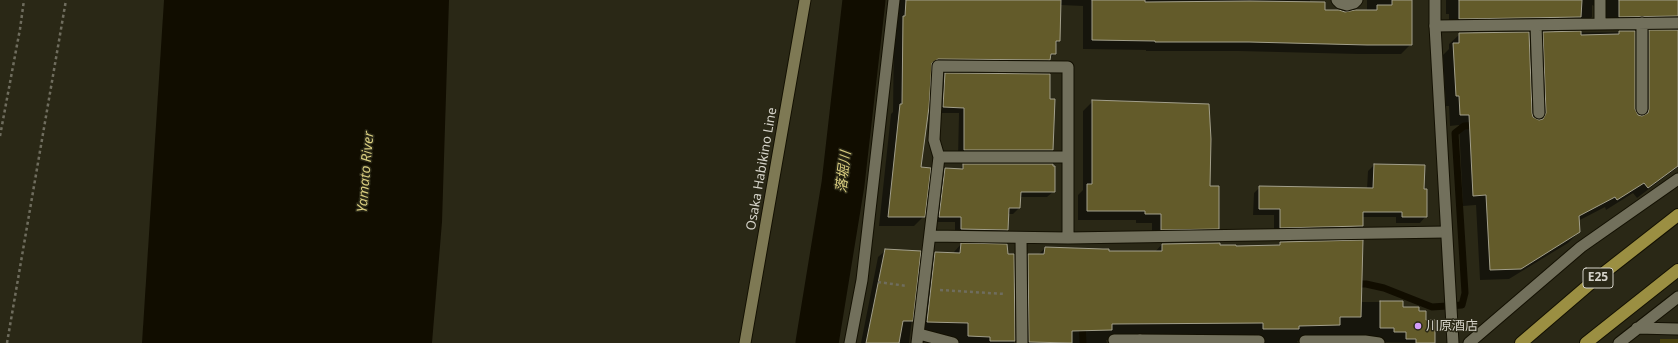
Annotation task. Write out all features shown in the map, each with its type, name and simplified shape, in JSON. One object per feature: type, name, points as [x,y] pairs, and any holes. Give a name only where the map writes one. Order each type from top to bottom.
[{"type":"highway","name":"E25","points":[[1521,343],[1591,284],[1678,215]]},
{"type":"highway","points":[[1586,343],[1678,270]]},
{"type":"main road","name":"Osaka Habikino Line","points":[[745,343],[805,0]]},
{"type":"street","points":[[850,343],[862,280],[894,0]]},
{"type":"street","points":[[1337,0],[1340,3],[1347,4],[1354,3],[1357,0]]},
{"type":"street","points":[[1435,0],[1435,26],[1452,343]]},
{"type":"street","points":[[1600,0],[1600,24]]},
{"type":"street","points":[[1642,23],[1642,109]]},
{"type":"street","points":[[1435,26],[1678,23]]},
{"type":"street","points":[[1536,24],[1539,113]]},
{"type":"street","points":[[953,343],[918,338],[940,157],[934,140],[938,66],[1068,67],[1068,238]]},
{"type":"street","points":[[940,157],[1068,157]]},
{"type":"street","points":[[1469,343],[1581,247],[1678,179]]},
{"type":"street","points":[[930,236],[1068,238],[1446,232]]},
{"type":"street","points":[[1021,238],[1022,343]]},
{"type":"street","points":[[1619,343],[1678,296]]},
{"type":"street","points":[[1638,328],[1678,329]]},
{"type":"street","points":[[1114,340],[1140,342],[1259,341]]},
{"type":"street","points":[[1305,341],[1379,343]]},
{"type":"path","points":[[0,136],[24,0]]},
{"type":"path","points":[[7,343],[66,0]]},
{"type":"path","points":[[862,280],[924,289],[1022,295]]},
{"type":"shaded area","points":[[1660,339],[1678,339],[1678,343],[1660,343]]},
{"type":"water","name":"Yamato River","points":[[164,0],[449,0],[442,222],[432,343],[142,343]]},
{"type":"building","points":[[906,0],[1061,0],[1060,41],[1056,41],[1056,54],[1051,54],[1050,60],[938,59],[932,63],[929,107],[921,167],[931,168],[925,217],[888,217],[900,104],[902,104],[903,16],[905,16]]},
{"type":"building","points":[[1092,0],[1145,0],[1145,2],[1325,2],[1325,10],[1339,10],[1345,12],[1355,10],[1377,10],[1377,5],[1392,5],[1392,0],[1412,0],[1412,45],[1092,40]]},
{"type":"building","points":[[1459,0],[1582,0],[1581,17],[1459,19]]},
{"type":"building","points":[[1619,0],[1678,0],[1678,16],[1619,17]]},
{"type":"building","points":[[1649,30],[1678,30],[1678,166],[1648,188],[1644,183],[1617,200],[1615,197],[1579,216],[1580,232],[1521,269],[1490,270],[1486,195],[1473,196],[1469,115],[1460,115],[1459,96],[1456,96],[1453,43],[1459,43],[1459,33],[1529,32],[1532,113],[1533,117],[1539,120],[1543,119],[1546,113],[1543,32],[1581,31],[1581,35],[1619,34],[1619,31],[1635,31],[1635,109],[1638,115],[1642,116],[1648,113],[1649,109]]},
{"type":"building","points":[[945,73],[1050,74],[1050,99],[1055,99],[1053,150],[964,150],[964,108],[943,107]]},
{"type":"building","points":[[1092,100],[1209,104],[1211,139],[1210,186],[1219,186],[1219,229],[1161,230],[1161,214],[1145,214],[1145,211],[1087,211],[1087,184],[1092,184]]},
{"type":"building","points":[[963,164],[1053,164],[1053,166],[1055,166],[1055,192],[1021,192],[1020,208],[1009,208],[1008,230],[961,229],[961,217],[939,217],[945,168],[963,169]]},
{"type":"building","points":[[1374,164],[1425,165],[1424,189],[1427,189],[1427,217],[1402,217],[1402,212],[1363,212],[1363,226],[1280,228],[1280,209],[1259,209],[1259,186],[1373,188]]},
{"type":"building","points":[[1363,240],[1361,317],[1340,317],[1340,325],[1299,326],[1299,329],[1263,329],[1263,323],[1112,324],[1112,330],[1072,331],[1072,343],[1029,342],[1028,254],[1044,254],[1045,247],[1109,249],[1109,251],[1162,251],[1162,244],[1220,243],[1220,245],[1236,246],[1280,245],[1280,242]]},
{"type":"building","points":[[961,243],[1007,244],[1008,254],[1014,254],[1015,341],[990,341],[990,337],[968,336],[968,323],[927,322],[935,252],[960,253]]},
{"type":"building","points":[[885,249],[921,251],[913,321],[903,321],[899,343],[866,343]]},
{"type":"building","points":[[1380,301],[1403,301],[1403,307],[1419,307],[1419,311],[1426,311],[1426,320],[1435,320],[1435,343],[1416,343],[1416,339],[1406,339],[1406,332],[1394,332],[1394,328],[1380,328]]},
{"type":"waterway","name":"落堀川","points":[[817,343],[843,184],[864,0]]},
{"type":"waterway","points":[[1353,284],[1366,284],[1384,288],[1432,307],[1462,305],[1465,293],[1455,133],[1464,126],[1478,125]]},
{"type":"waterway","points":[[1082,323],[1083,343]]},
{"type":"place","name":"川原酒店","points":[[1418,326]]}]
